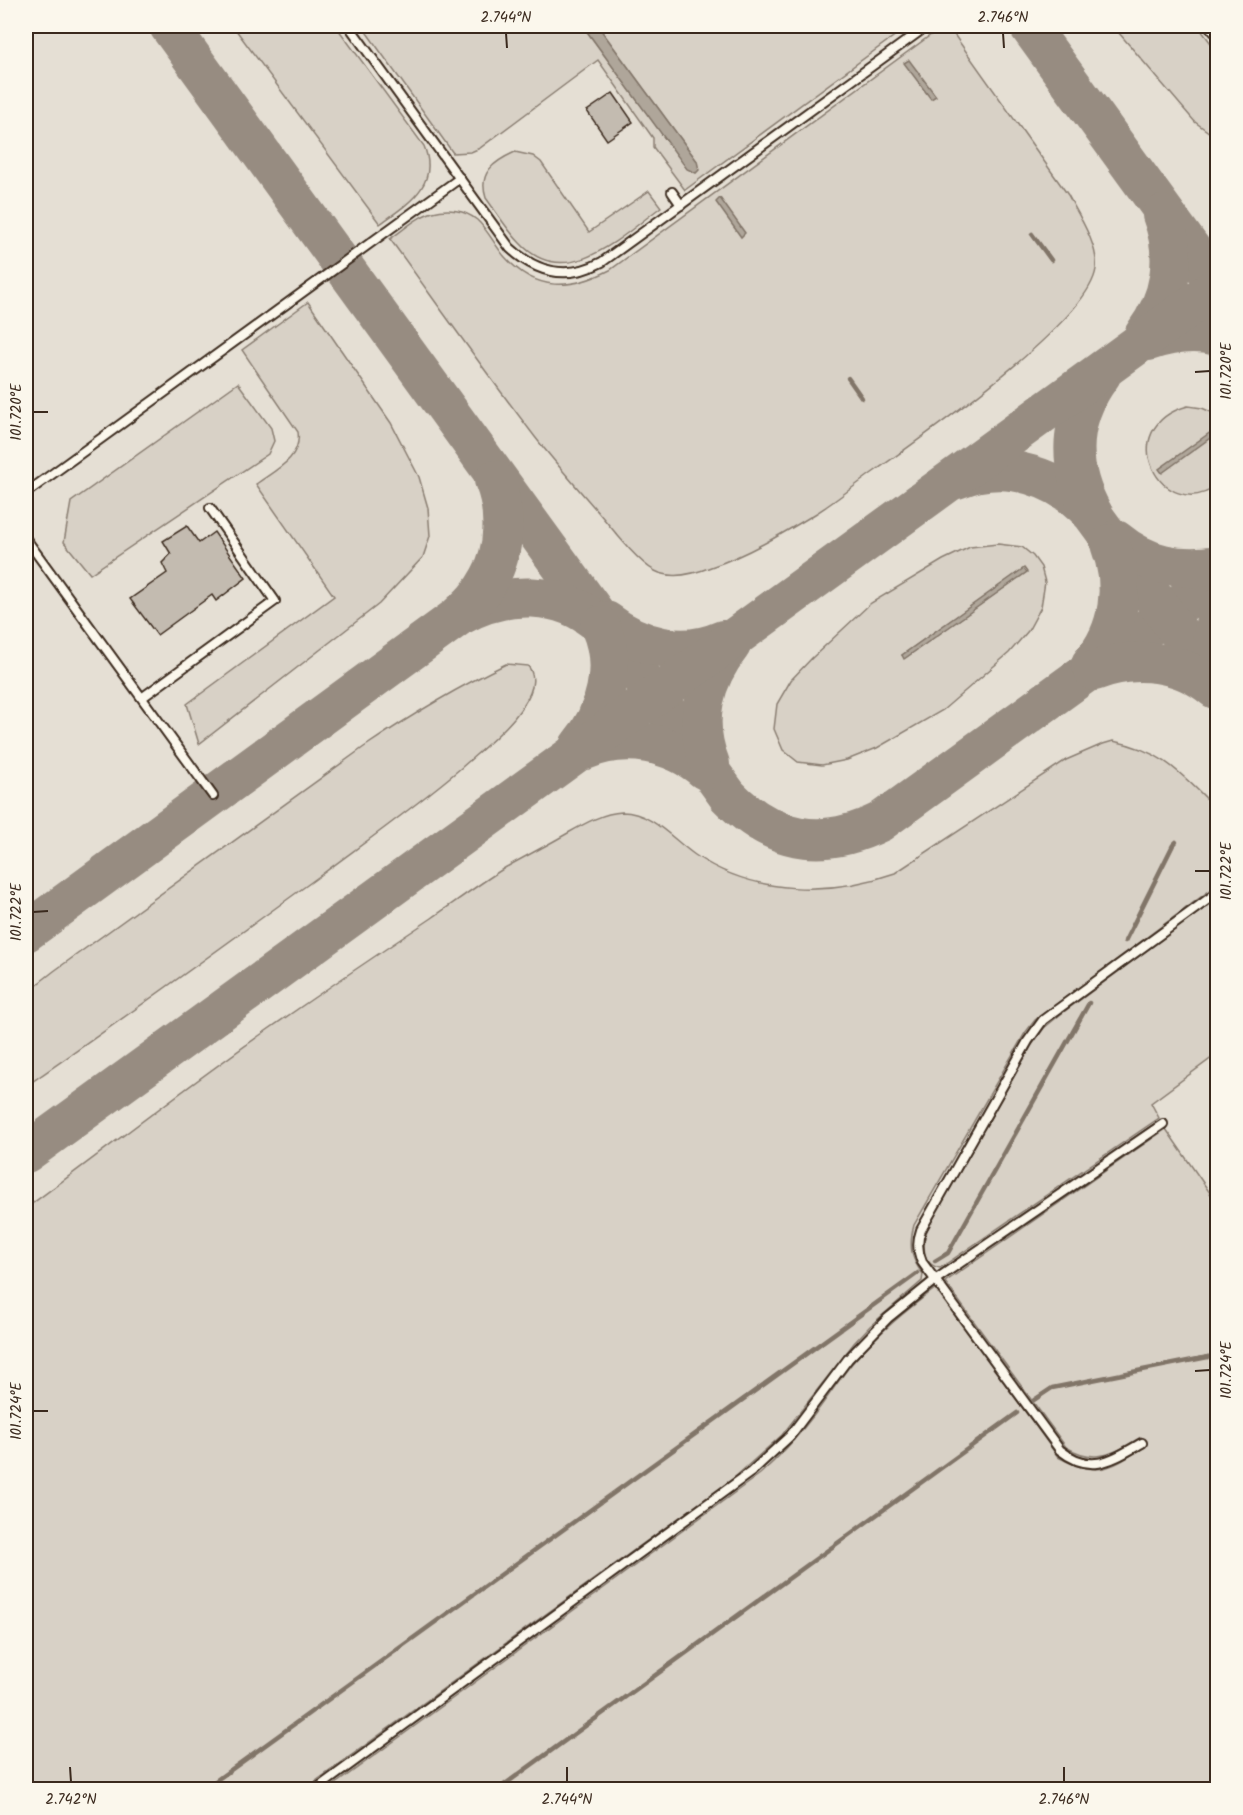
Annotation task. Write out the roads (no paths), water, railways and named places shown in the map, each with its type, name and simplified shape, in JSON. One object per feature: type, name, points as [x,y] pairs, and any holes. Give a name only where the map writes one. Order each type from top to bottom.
[{"type":"lane","points":[[349,26],[510,248],[531,265],[556,272],[580,271],[602,262],[927,26]]},
{"type":"lane","points":[[1209,26],[1218,36]]},
{"type":"lane","points":[[26,493],[460,178]]},
{"type":"lane","points":[[672,192],[681,205]]},
{"type":"lane","points":[[143,697],[275,601],[210,508]]},
{"type":"lane","points":[[26,539],[213,796]]},
{"type":"lane","points":[[1142,1443],[1103,1463],[1087,1463],[1068,1457],[1051,1439],[935,1280],[918,1255],[918,1239],[1035,1030],[1053,1012],[1218,892]]},
{"type":"lane","points":[[315,1790],[751,1472],[776,1450],[805,1419],[826,1387],[865,1340],[935,1280],[1163,1124]]},
{"type":"waterway","points":[[1032,234],[1051,260]]},
{"type":"waterway","points":[[848,378],[862,398]]},
{"type":"waterway","points":[[1125,941],[1176,842]]},
{"type":"waterway","points":[[935,1261],[948,1253],[1089,1003]]},
{"type":"waterway","points":[[203,1790],[918,1273]]},
{"type":"waterway","points":[[1034,1400],[1052,1388],[1218,1355]]},
{"type":"waterway","points":[[497,1790],[1017,1413]]}]
